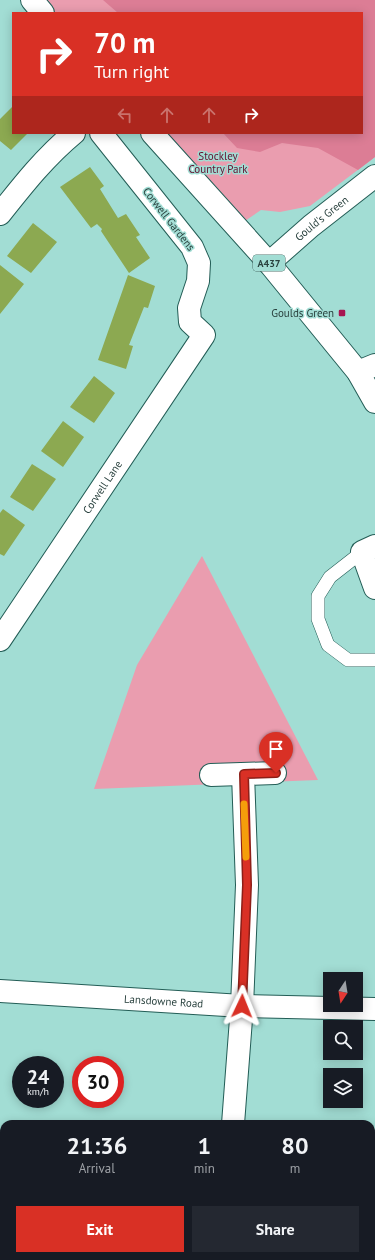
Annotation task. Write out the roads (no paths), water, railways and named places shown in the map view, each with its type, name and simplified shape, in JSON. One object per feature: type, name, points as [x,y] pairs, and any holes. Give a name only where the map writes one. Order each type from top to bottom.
[{"type":"street","points":[[32,0],[42,12]]},
{"type":"street","points":[[0,214],[33,171],[73,134]]},
{"type":"street","name":"Corwell Gardens","points":[[101,134],[192,247],[199,264],[198,281],[189,308],[190,322],[204,335]]},
{"type":"street","name":"A437","points":[[153,134],[366,369],[375,402]]},
{"type":"street","name":"Gould's Green","points":[[269,263],[311,226],[375,176]]},
{"type":"street","name":"Corwell Lane","points":[[0,640],[204,335]]},
{"type":"street","points":[[368,549],[375,588]]},
{"type":"street","points":[[211,775],[276,773]]},
{"type":"street","points":[[233,1120],[242,1006],[247,885],[244,774]]},
{"type":"street","name":"Lansdowne Road","points":[[0,991],[242,1006],[375,1009]]},
{"type":"lane","points":[[368,549],[330,577],[318,596],[318,619],[328,645],[348,660],[375,660]]},
{"type":"place","name":"Goulds Green","points":[[342,313]]},
{"type":"park label","name":"Stockley Country Park","points":[[218,162]]}]
